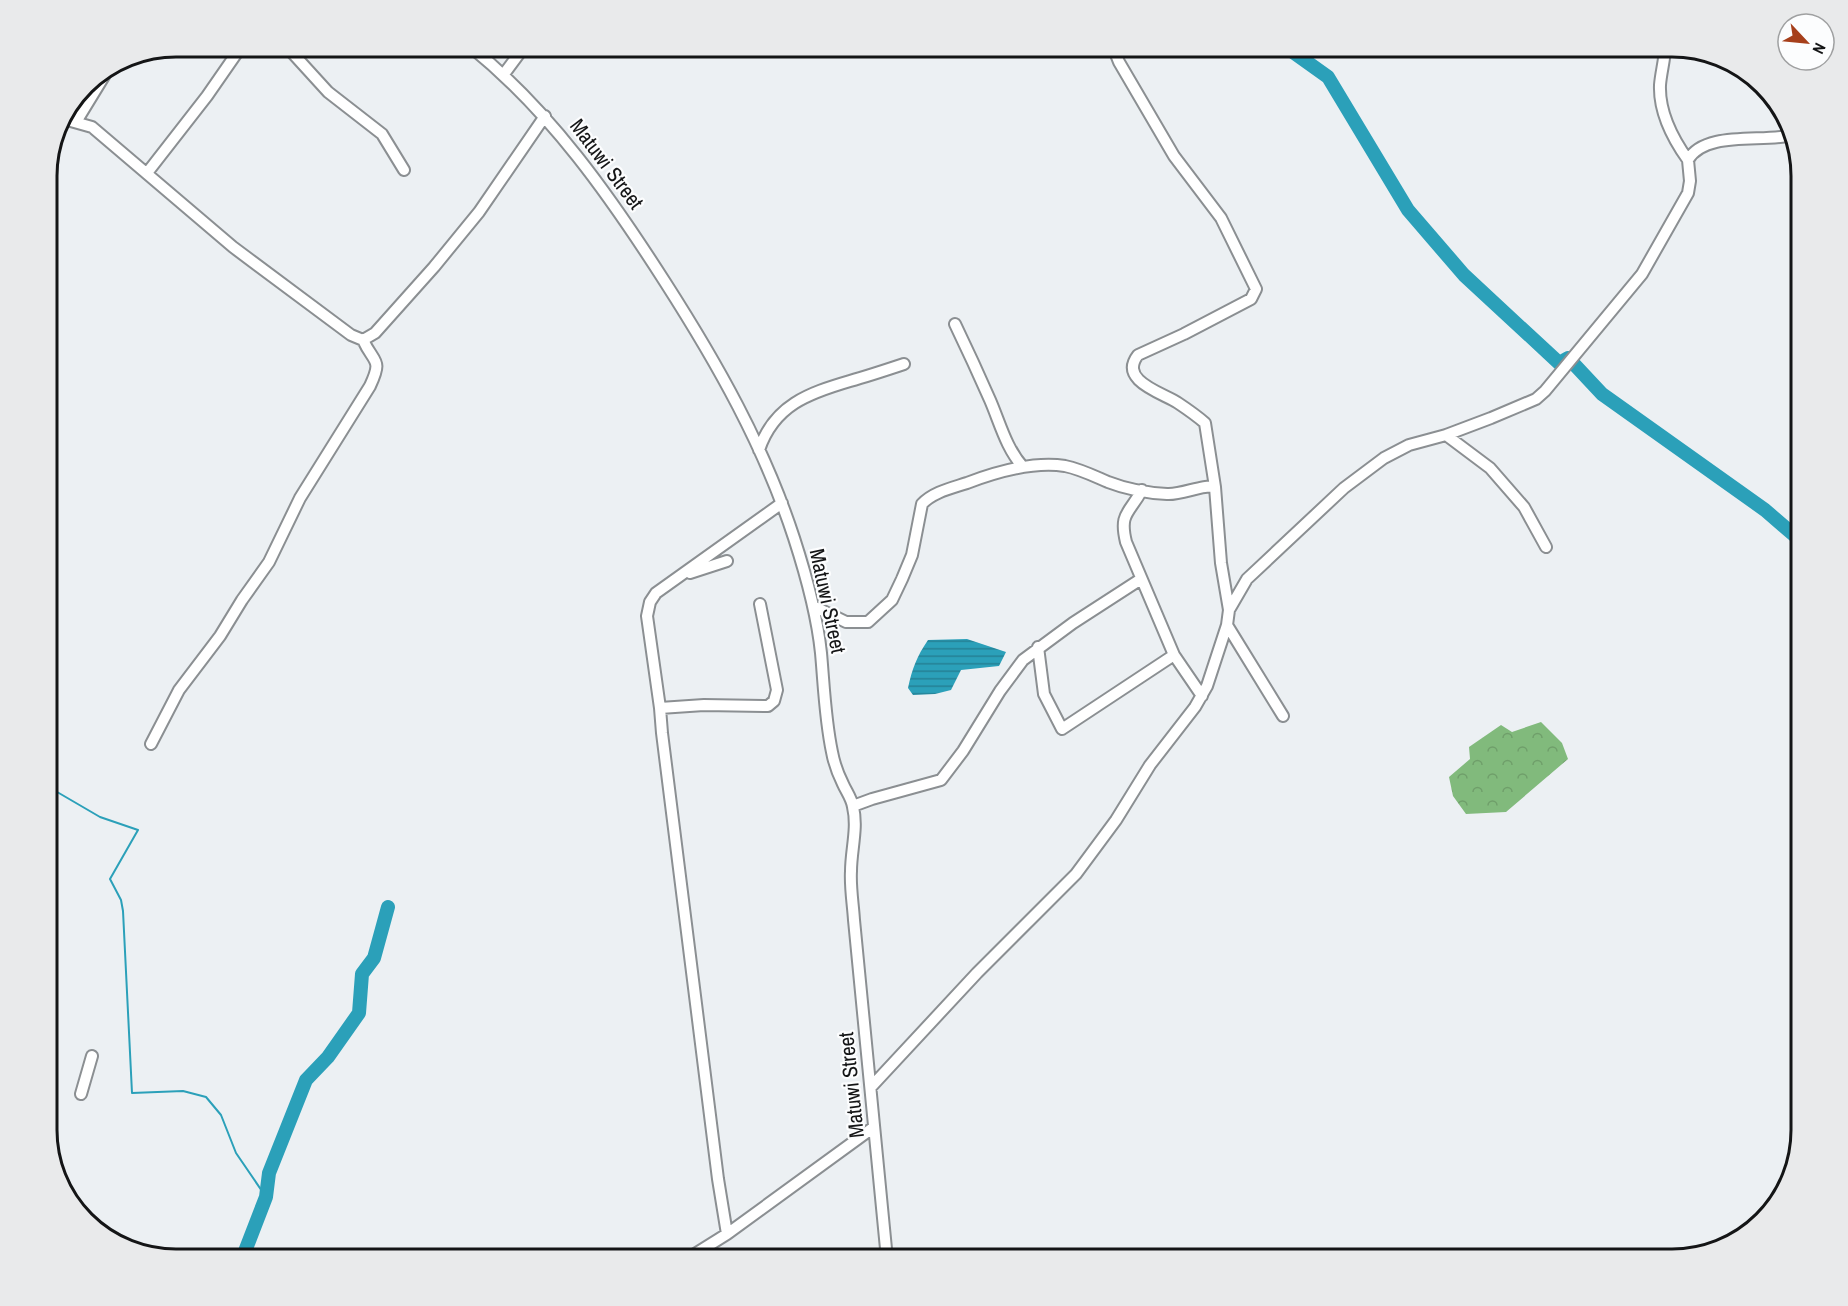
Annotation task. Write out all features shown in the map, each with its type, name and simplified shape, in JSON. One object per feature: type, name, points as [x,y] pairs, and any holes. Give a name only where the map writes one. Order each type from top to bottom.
[{"type":"street","points":[[147,173],[207,96],[234,57]]},
{"type":"street","points":[[297,57],[328,92],[382,134],[404,170]]},
{"type":"street","name":"Matuwi Street","points":[[484,57],[545,116],[594,176],[652,262],[721,372],[782,503],[813,606],[821,651],[824,700],[831,749],[839,776],[853,807],[855,843],[851,871],[886,1249]]},
{"type":"street","points":[[504,74],[516,57]]},
{"type":"street","points":[[871,1087],[977,973],[1076,874],[1116,820],[1166,742],[1202,696],[1208,686],[1227,625],[1229,610],[1221,563],[1215,487],[1205,423],[1178,403],[1147,387],[1134,370],[1134,361],[1138,355],[1251,299],[1256,289],[1221,218],[1174,156],[1117,57]]},
{"type":"street","points":[[1229,610],[1246,579],[1359,475],[1409,445],[1446,435],[1536,399],[1554,382],[1650,263],[1688,193],[1690,181],[1688,160],[1670,130],[1662,105],[1660,86],[1664,57]]},
{"type":"street","points":[[76,122],[96,89]]},
{"type":"street","points":[[363,340],[375,333],[454,244],[479,212],[545,116]]},
{"type":"street","points":[[71,121],[92,127],[233,247],[351,335],[363,340],[378,367],[370,386],[300,498],[269,562],[220,636],[179,690],[151,744]]},
{"type":"street","points":[[1688,160],[1694,152],[1714,143],[1784,136]]},
{"type":"street","points":[[955,324],[991,402],[1006,441],[1023,467]]},
{"type":"street","points":[[759,450],[771,426],[794,402],[823,388],[904,364]]},
{"type":"street","points":[[1446,435],[1490,468],[1524,507],[1546,547]]},
{"type":"street","points":[[813,606],[846,622],[868,622],[892,600],[912,555],[922,504],[928,497],[973,481],[1023,467],[1064,466],[1112,483],[1168,494],[1188,492],[1209,485],[1215,487]]},
{"type":"street","points":[[1142,490],[1126,513],[1122,527],[1126,542],[1174,655],[1202,696]]},
{"type":"street","points":[[727,1234],[722,1213],[707,1097],[647,615],[650,602],[656,593],[782,503]]},
{"type":"street","points":[[676,577],[727,561]]},
{"type":"street","points":[[853,807],[872,799],[941,780],[963,751],[1000,691],[1023,660],[1038,647],[1141,579]]},
{"type":"street","points":[[660,708],[704,705],[768,706],[774,702],[777,690],[760,604]]},
{"type":"street","points":[[1227,625],[1283,716]]},
{"type":"street","points":[[1038,647],[1044,694],[1062,729],[1174,655]]},
{"type":"street","points":[[81,1094],[92,1056]]},
{"type":"street","points":[[704,1249],[874,1126]]},
{"type":"green space","points":[[1541,722],[1562,743],[1568,759],[1506,812],[1466,814],[1453,796],[1449,777],[1470,759],[1469,747],[1501,725],[1512,732]]},
{"type":"water","points":[[967,639],[1006,652],[999,666],[961,670],[951,690],[935,694],[913,695],[908,688],[911,675],[928,640]]},
{"type":"waterway","points":[[1300,57],[1328,77],[1408,210],[1464,275],[1559,363],[1568,358]]},
{"type":"waterway","points":[[1573,363],[1602,394],[1765,510],[1791,532]]},
{"type":"waterway","points":[[57,792],[100,817],[138,830],[110,879],[121,900],[123,911],[132,1093],[183,1091],[206,1097],[221,1115],[236,1153],[266,1197]]},
{"type":"waterway","points":[[246,1249],[266,1197],[269,1173],[306,1080],[328,1057],[359,1013],[362,974],[374,958],[388,907]]}]
